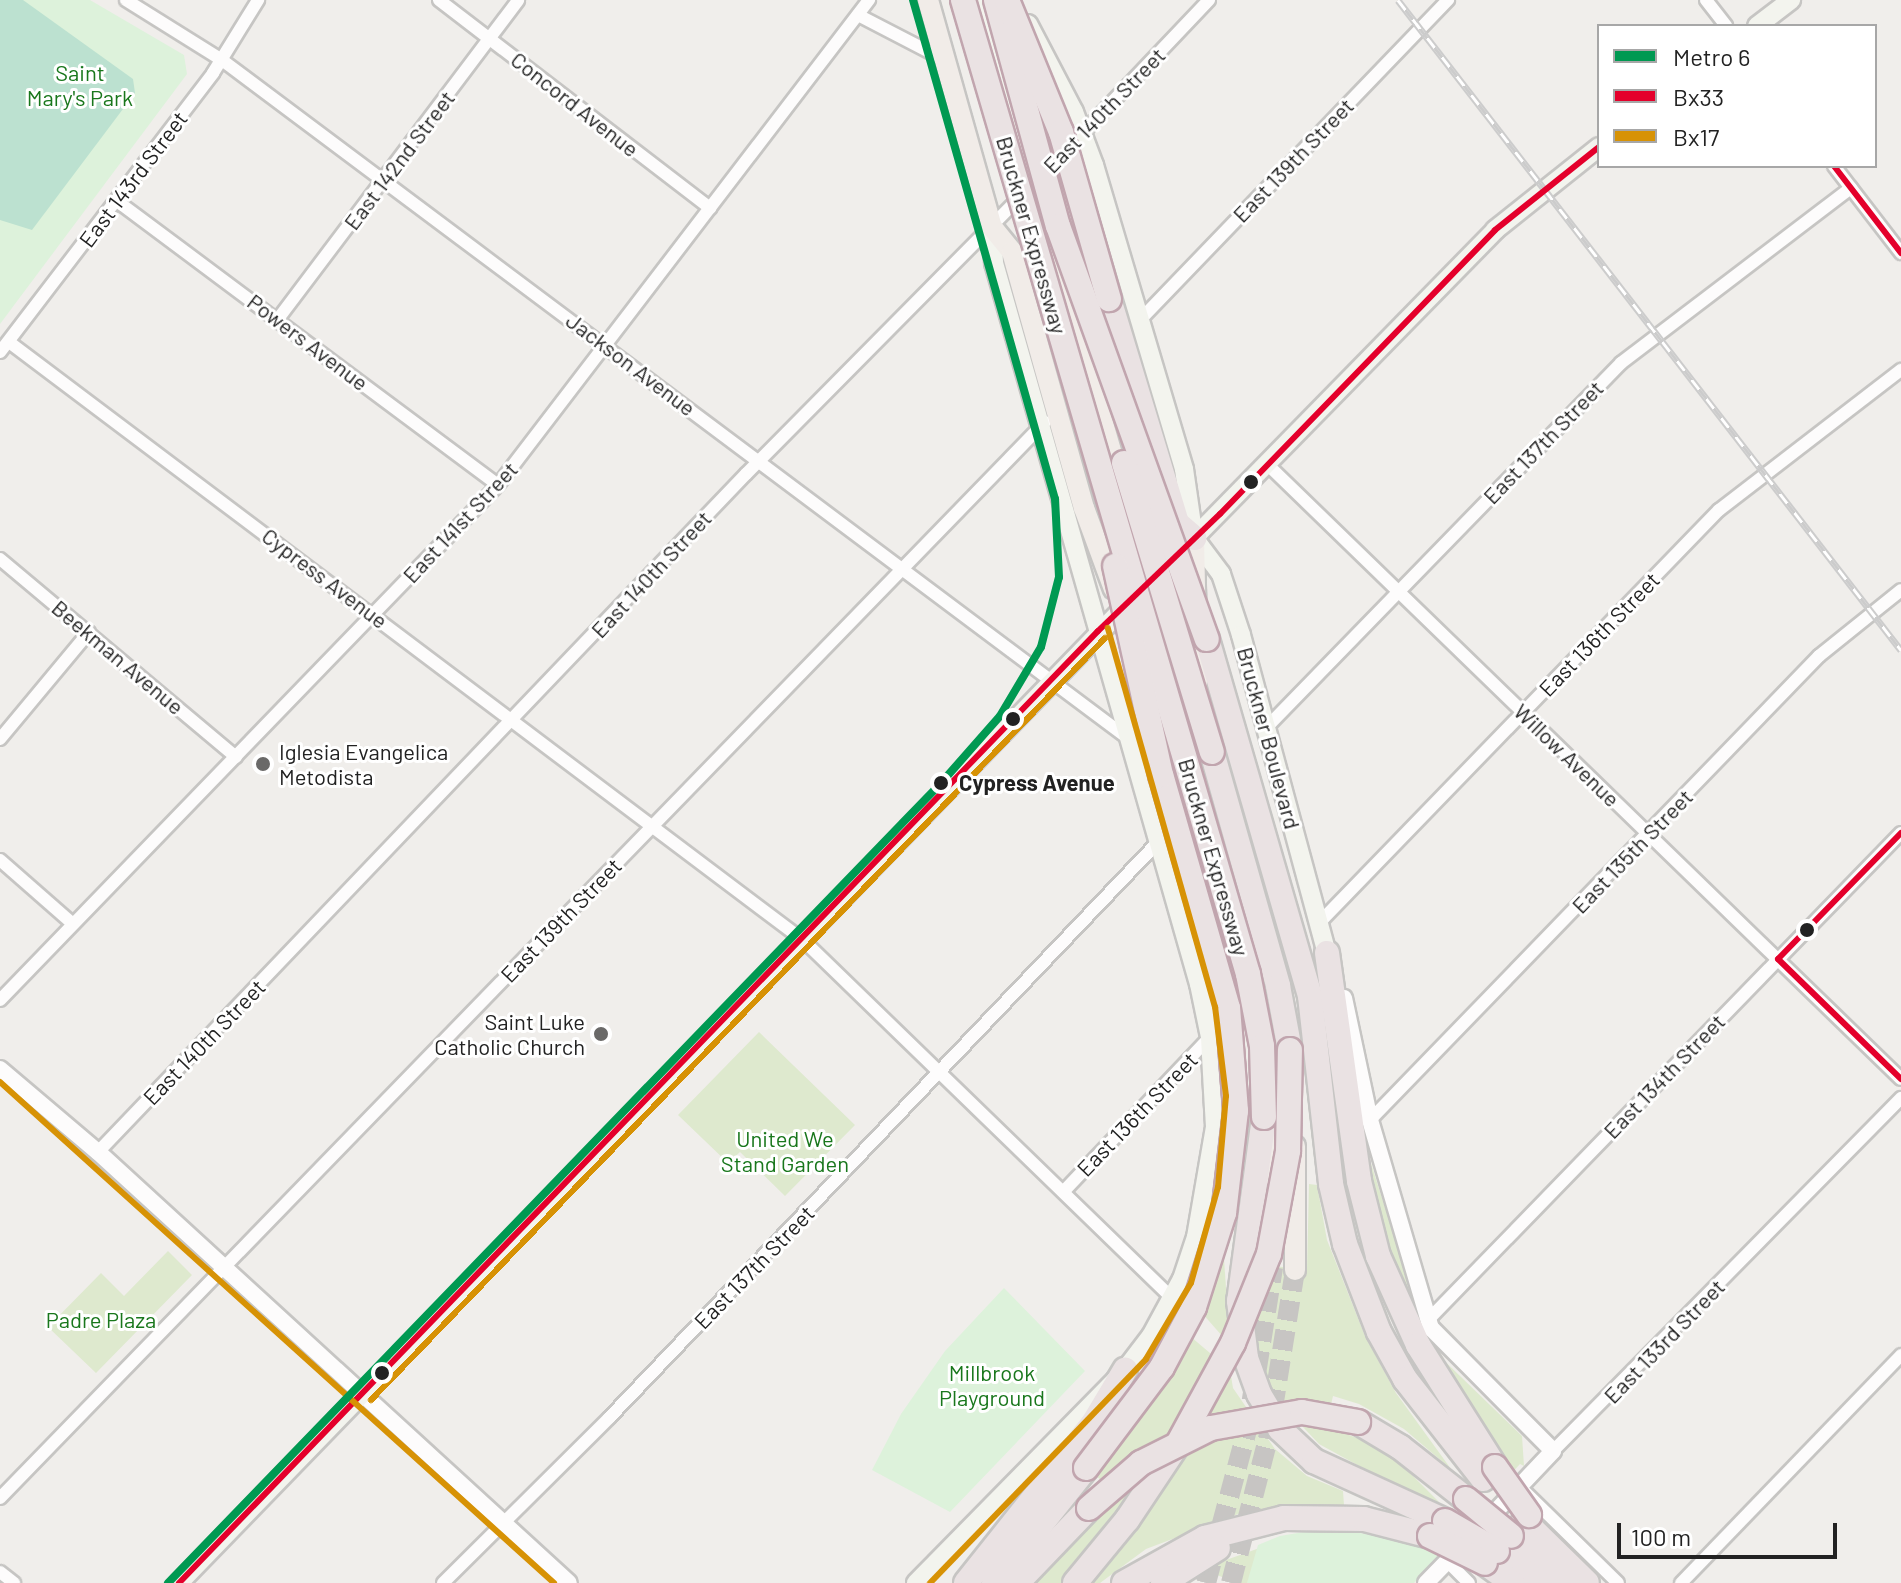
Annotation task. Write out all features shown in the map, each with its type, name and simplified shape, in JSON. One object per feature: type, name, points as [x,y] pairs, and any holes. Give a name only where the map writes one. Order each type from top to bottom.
[{"type":"highway","name":"Bruckner Expressway","points":[[963,0],[1259,1025],[1264,1117],[1239,1301],[1251,1376],[1287,1437],[1324,1467],[1438,1528]]},
{"type":"highway","name":"Bruckner Expressway","points":[[996,0],[1058,226],[1235,724],[1310,996],[1331,1184],[1359,1283],[1405,1379],[1489,1473],[1509,1537],[1539,1583]]},
{"type":"highway","points":[[1007,0],[1061,132],[1177,523],[1194,538]]},
{"type":"highway","points":[[1058,226],[1079,319],[1244,859],[1278,986],[1291,1072],[1283,1189],[1269,1254],[1247,1312],[1171,1456],[1075,1583]]},
{"type":"highway","points":[[994,1583],[1150,1384],[1194,1307],[1224,1213],[1236,1111],[1228,1008],[1161,775],[1082,411]]},
{"type":"highway","points":[[1327,953],[1359,1181],[1378,1256],[1418,1345],[1489,1473]]},
{"type":"highway","points":[[966,1583],[1094,1422],[1125,1370]]},
{"type":"highway","points":[[1017,1583],[1089,1508],[1141,1463],[1211,1428],[1302,1412],[1358,1422],[1400,1447],[1466,1499],[1509,1537],[1513,1583]]},
{"type":"highway","points":[[1163,1583],[1211,1551],[1284,1518]]},
{"type":"highway","points":[[1124,1583],[1205,1538],[1284,1518],[1364,1519],[1509,1537]]},
{"type":"highway","name":"Bruckner Expressway","points":[[1509,1537],[1587,1583]]},
{"type":"main road","points":[[916,1583],[1125,1370],[1172,1298],[1196,1237],[1212,1157],[1216,1096],[1210,1037],[1098,631],[1012,252],[992,227],[928,0]]},
{"type":"main road","points":[[975,0],[1199,738],[1280,1028],[1295,1143],[1295,1270]]},
{"type":"main road","name":"Bruckner Boulevard","points":[[1015,0],[1082,134],[1184,469],[1194,538],[1221,574],[1327,953]]},
{"type":"main road","points":[[1760,24],[1791,0]]},
{"type":"main road","points":[[179,1583],[1053,682],[1098,631],[1194,538],[1509,216],[1597,149]]},
{"type":"main road","points":[[1049,420],[1176,734],[1260,1017],[1274,1132],[1273,1267]]},
{"type":"main road","points":[[1194,538],[1199,738]]},
{"type":"street","name":"Jackson Avenue","points":[[126,0],[222,60],[902,566],[1129,739]]},
{"type":"street","name":"East 143rd Street","points":[[4,347],[222,60],[258,0]]},
{"type":"street","name":"Concord Avenue","points":[[439,0],[710,208]]},
{"type":"street","name":"East 142nd Street","points":[[278,319],[518,0]]},
{"type":"street","name":"East 141st Street","points":[[0,1000],[498,485],[869,0]]},
{"type":"street","name":"East 140th Street","points":[[98,1152],[759,461],[992,227],[1209,0]]},
{"type":"street","name":"East 139th Street","points":[[1139,321],[1448,0]]},
{"type":"street","points":[[1706,0],[1724,24]]},
{"type":"street","points":[[858,15],[943,59]]},
{"type":"street","points":[[1836,168],[1901,253]]},
{"type":"street","name":"East 137th Street","points":[[1265,729],[1621,363],[1851,188]]},
{"type":"street","name":"Powers Avenue","points":[[117,201],[498,485]]},
{"type":"street","name":"Cypress Avenue","points":[[4,347],[374,615],[803,940],[1172,1298]]},
{"type":"street","name":"East 136th Street","points":[[1319,923],[1719,510],[1901,370]]},
{"type":"street","name":"East 139th Street","points":[[0,1498],[902,566],[1049,420]]},
{"type":"street","name":"Willow Avenue","points":[[1267,464],[1901,1079]]},
{"type":"street","name":"Beekman Avenue","points":[[0,559],[236,757]]},
{"type":"street","name":"East 135th Street","points":[[1370,1120],[1819,656],[1901,590]]},
{"type":"street","points":[[0,739],[89,632]]},
{"type":"street","name":"East 134th Street","points":[[1428,1320],[1901,833]]},
{"type":"street","name":"East 137th Street","points":[[443,1583],[505,1523],[941,1073],[1158,842]]},
{"type":"street","points":[[0,860],[73,924]]},
{"type":"street","name":"Bruckner Boulevard","points":[[1327,953],[1343,996],[1370,1120],[1428,1320],[1449,1350],[1553,1451]]},
{"type":"street","name":"East 136th Street","points":[[1064,1191],[1210,1037]]},
{"type":"street","points":[[0,1069],[98,1152],[569,1583]]},
{"type":"street","name":"East 133rd Street","points":[[1426,1583],[1901,1098]]},
{"type":"street","points":[[1681,1583],[1901,1355]]},
{"type":"street","points":[[1520,1487],[1618,1583]]},
{"type":"street","points":[[1447,1561],[1469,1583]]},
{"type":"street","points":[[0,1572],[14,1583]]},
{"type":"green space","name":"Saint Mary's Park","points":[[0,0],[90,0],[184,55],[187,74],[0,324]]},
{"type":"green space","points":[[0,0],[23,0],[133,79],[135,93],[32,230],[0,220]]},
{"type":"green space","name":"United We Stand Garden","points":[[759,1032],[855,1125],[785,1196],[740,1152],[728,1163],[678,1115]]},
{"type":"green space","points":[[1361,1132],[1429,1346],[1522,1436],[1524,1466],[1520,1464],[1509,1476],[1427,1351],[1372,1226]]},
{"type":"green space","points":[[1309,1184],[1317,1185],[1327,1240],[1365,1336],[1396,1393],[1451,1469],[1404,1429],[1359,1404],[1333,1396],[1326,1426],[1372,1444],[1403,1466],[1456,1519],[1319,1444],[1268,1390],[1253,1353],[1250,1263],[1307,1270]]},
{"type":"green space","name":"Padre Plaza","points":[[168,1251],[192,1275],[96,1373],[48,1327],[101,1273],[124,1296]]},
{"type":"green space","points":[[1219,1255],[1224,1259],[1230,1345],[1195,1305]]},
{"type":"green space","name":"Millbrook Playground","points":[[1004,1288],[1085,1371],[950,1512],[872,1470],[901,1414],[945,1351]]},
{"type":"green space","points":[[1184,1331],[1230,1370],[1233,1388],[1275,1449],[1307,1476],[1343,1491],[1344,1505],[1289,1504],[1241,1513],[1146,1549],[1100,1583],[1030,1583],[1117,1494],[1095,1475]]},
{"type":"green space","points":[[1327,1528],[1412,1541],[1441,1555],[1414,1583],[1247,1583],[1258,1545],[1280,1536]]},
{"type":"green space","points":[[1279,1541],[1270,1583],[1238,1583],[1201,1569]]},
{"type":"tunnel","points":[[1206,1583],[1247,1430],[1273,1267]]},
{"type":"tunnel","points":[[1231,1583],[1268,1439],[1295,1270]]},
{"type":"railway","points":[[1398,0],[1901,650]]},
{"type":"metro line","name":"6","points":[[168,1583],[942,782],[1000,716],[1041,647],[1059,577],[1055,499],[913,0]]},
{"type":"transit line","name":"Bx33","points":[[179,1583],[1098,631],[1220,514],[1495,230],[1597,149]]},
{"type":"transit line","name":"Bx33","points":[[1836,168],[1901,253]]},
{"type":"transit line","name":"Bx17","points":[[930,1583],[1146,1359],[1191,1283],[1218,1187],[1226,1096],[1215,1007],[1108,628]]},
{"type":"transit line","name":"Bx17","points":[[371,1400],[1105,638]]},
{"type":"transit line","name":"Bx33","points":[[1778,959],[1901,833]]},
{"type":"transit line","name":"Bx33","points":[[1778,959],[1901,1079]]},
{"type":"transit line","name":"Bx17","points":[[0,1082],[554,1583]]},
{"type":"place","name":"Iglesia Evangelica Metodista","points":[[263,764]]},
{"type":"place","name":"Cypress Avenue","points":[[941,783]]},
{"type":"place","name":"Saint Luke Catholic Church","points":[[601,1034]]}]
